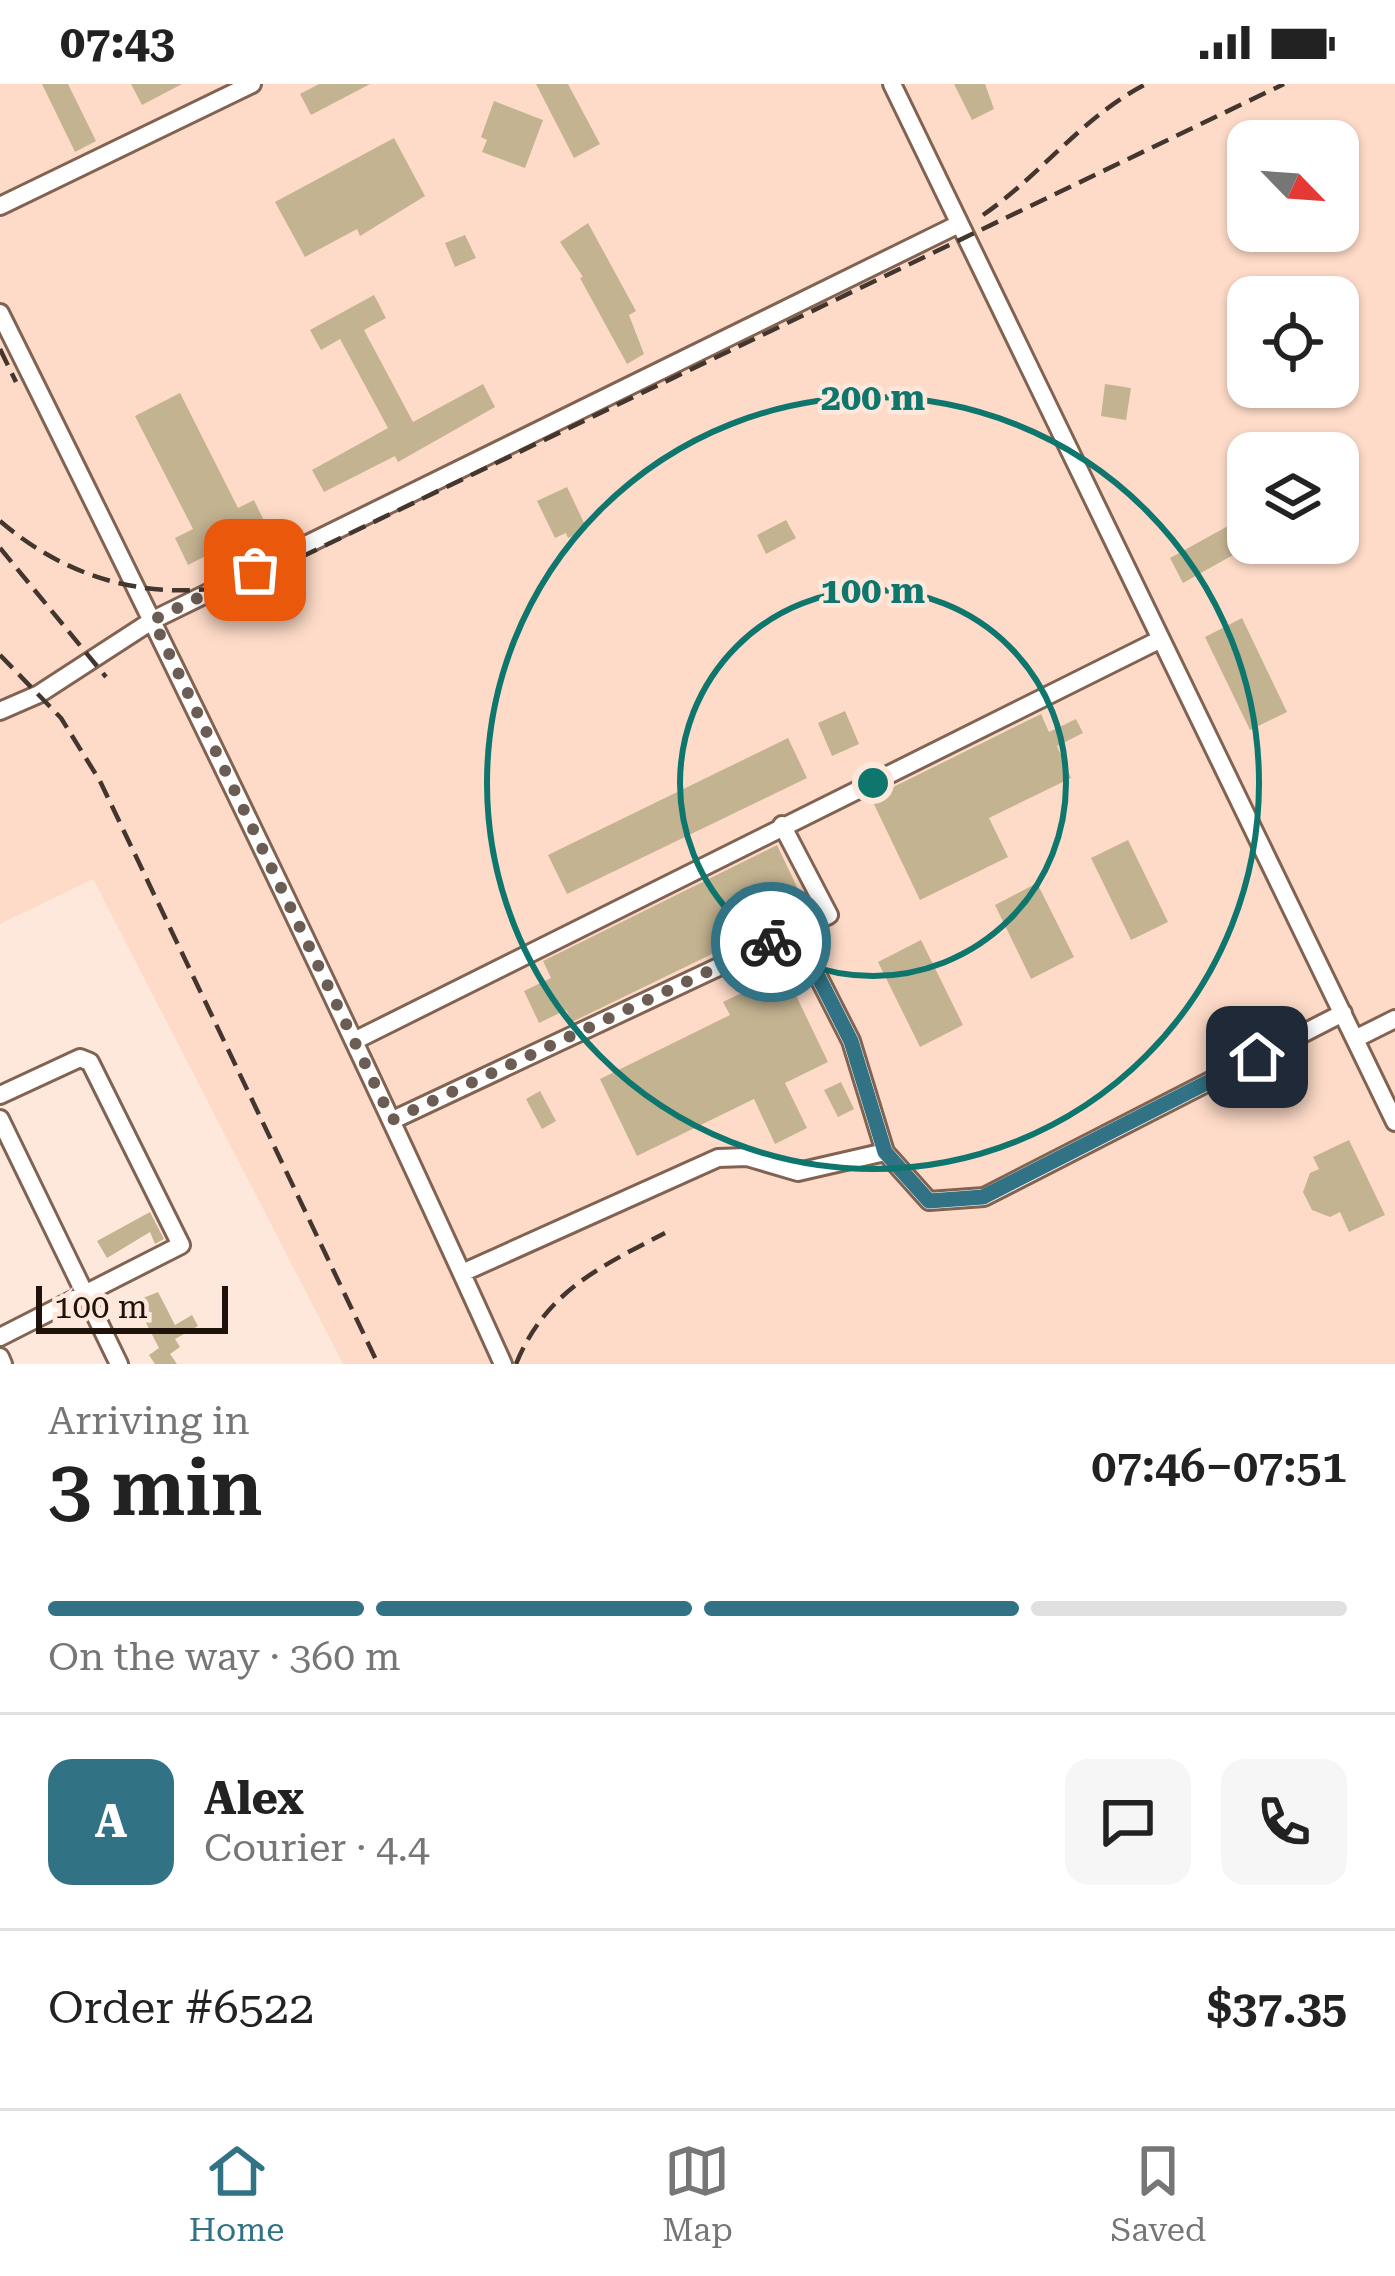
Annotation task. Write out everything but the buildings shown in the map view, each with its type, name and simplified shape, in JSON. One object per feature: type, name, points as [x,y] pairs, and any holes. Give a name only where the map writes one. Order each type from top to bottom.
[{"type":"street","points":[[0,206],[252,84]]},
{"type":"street","points":[[892,84],[1395,1122]]},
{"type":"street","points":[[0,711],[39,694],[153,620],[959,224]]},
{"type":"street","points":[[0,313],[153,620],[503,1364]]},
{"type":"street","points":[[353,1041],[1161,639]]},
{"type":"street","points":[[392,1120],[829,915],[782,825]]},
{"type":"street","points":[[795,931],[851,1041],[885,1152],[929,1201],[983,1197],[1342,1013]]},
{"type":"street","points":[[1355,1039],[1395,1019]]},
{"type":"street","points":[[0,1095],[80,1058],[90,1062],[182,1245],[0,1337]]},
{"type":"street","points":[[0,1119],[119,1364]]},
{"type":"street","points":[[462,1273],[718,1157],[747,1157],[798,1172],[885,1152]]},
{"type":"shaded area","points":[[0,84],[1395,84],[1395,1364],[343,1364],[93,879],[0,924]]},
{"type":"railway","points":[[983,215],[1082,129],[1146,84]]},
{"type":"railway","points":[[0,521],[56,559],[116,582],[180,590],[247,583],[1284,84]]},
{"type":"railway","points":[[0,349],[16,382]]},
{"type":"railway","points":[[0,548],[106,677]]},
{"type":"railway","points":[[0,655],[61,718],[100,781],[378,1364]]},
{"type":"railway","points":[[516,1364],[528,1339],[559,1299],[597,1270],[665,1233]]},
{"type":"way so far","points":[[255,570],[153,620],[392,1120],[771,942]]},
{"type":"route","points":[[771,942],[795,931],[851,1041],[885,1152],[929,1201],[983,1197],[1257,1057]]}]
